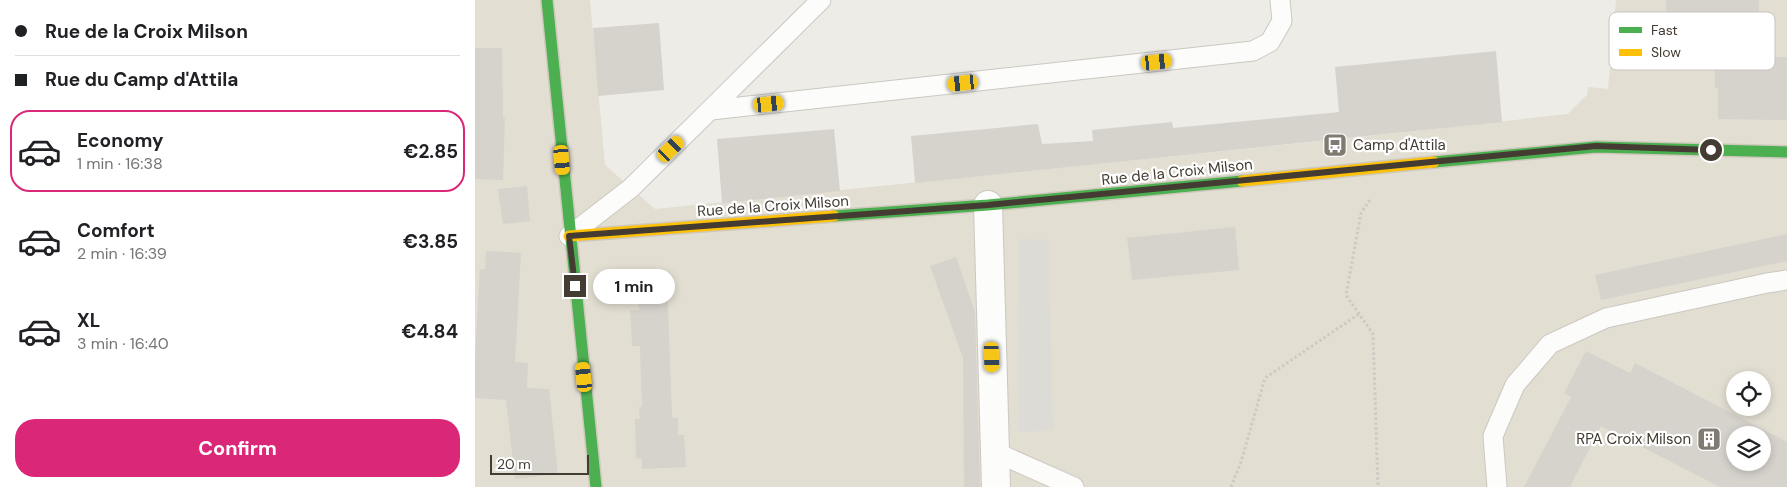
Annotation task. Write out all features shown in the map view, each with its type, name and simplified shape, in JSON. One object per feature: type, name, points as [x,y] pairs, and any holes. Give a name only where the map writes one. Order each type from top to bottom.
[{"type":"street","points":[[547,0],[595,487]]},
{"type":"street","name":"Rue de la Croix Milson","points":[[569,236],[988,205],[1596,146],[1787,152]]},
{"type":"street","points":[[988,205],[997,487]]},
{"type":"lane","points":[[569,236],[631,188],[821,0]]},
{"type":"lane","points":[[711,110],[1253,51],[1270,42],[1281,21],[1279,0]]},
{"type":"lane","points":[[1497,487],[1493,436],[1515,385],[1550,344],[1606,318],[1787,280]]},
{"type":"lane","points":[[995,452],[1074,487]]},
{"type":"path","points":[[1378,487],[1373,334],[1346,295],[1361,213],[1394,166]]},
{"type":"path","points":[[1231,487],[1241,462],[1265,378],[1359,314]]},
{"type":"shaded area","points":[[475,0],[590,0],[605,165],[655,209],[1568,114],[1587,95],[1588,87],[1608,89],[1610,70],[1775,70],[1775,12],[1615,12],[1616,0],[1787,0],[1787,487],[475,487]]},
{"type":"shaded area","points":[[1019,239],[1049,240],[1053,430],[1018,432]]},
{"type":"building","points":[[1666,0],[1759,0],[1759,12],[1666,12]]},
{"type":"building","points":[[659,23],[664,90],[598,96],[593,28]]},
{"type":"building","points":[[475,48],[502,48],[503,118],[505,118],[503,180],[475,179]]},
{"type":"building","points":[[1496,51],[1502,122],[915,183],[911,136],[1038,124],[1042,144],[1093,141],[1092,130],[1172,122],[1173,128],[1339,112],[1335,67]]},
{"type":"building","points":[[1775,57],[1787,57],[1787,120],[1718,119],[1718,88],[1715,88],[1714,70],[1775,70]]},
{"type":"building","points":[[834,129],[840,191],[722,203],[717,139]]},
{"type":"building","points":[[527,186],[530,221],[503,224],[498,189]]},
{"type":"building","points":[[1235,227],[1239,270],[1132,280],[1127,238]]},
{"type":"building","points":[[1787,234],[1787,261],[1601,300],[1595,275]]},
{"type":"building","points":[[486,251],[521,253],[515,362],[528,363],[527,388],[549,389],[558,474],[515,479],[506,400],[475,398],[475,356],[480,269],[485,269]]},
{"type":"building","points":[[956,257],[975,312],[980,487],[964,487],[963,358],[930,266]]},
{"type":"building","points":[[637,280],[667,280],[672,417],[678,418],[678,435],[684,435],[686,467],[642,469],[642,459],[636,458],[635,419],[640,419],[639,407],[642,407],[640,346],[632,346],[630,310],[639,310]]},
{"type":"building","points":[[1586,351],[1630,373],[1635,363],[1726,410],[1726,416],[1737,416],[1756,426],[1726,426],[1726,471],[1771,471],[1771,434],[1787,442],[1787,487],[1720,487],[1601,426],[1570,487],[1524,487],[1571,397],[1564,393]]},
{"type":"traffic: fast","points":[[547,0],[596,487]]},
{"type":"traffic: fast","points":[[1434,162],[1596,147],[1787,152]]},
{"type":"traffic: fast","points":[[834,216],[988,205],[1242,181]]},
{"type":"traffic: slow","points":[[1242,181],[1434,162]]},
{"type":"traffic: slow","points":[[569,236],[834,216]]},
{"type":"place","name":"Camp d'Attila","points":[[1335,145]]},
{"type":"place","name":"RPA Croix Milson","points":[[1709,439]]},
{"type":"route","points":[[575,286],[569,236],[988,205],[1596,146],[1711,150]]}]
